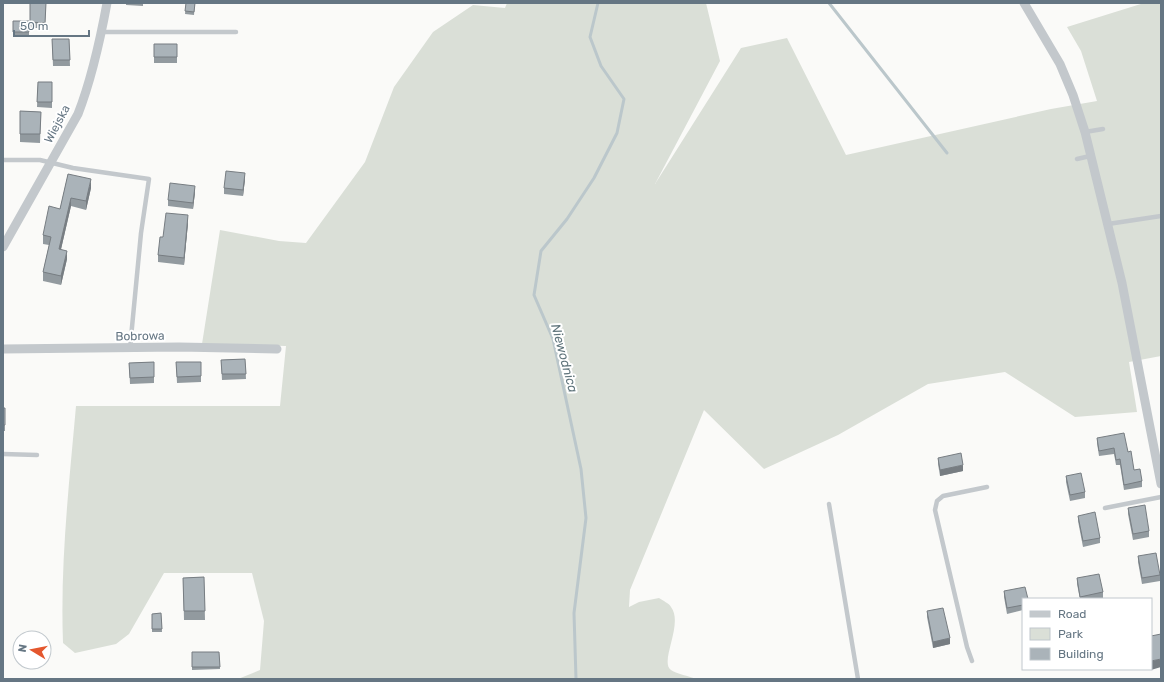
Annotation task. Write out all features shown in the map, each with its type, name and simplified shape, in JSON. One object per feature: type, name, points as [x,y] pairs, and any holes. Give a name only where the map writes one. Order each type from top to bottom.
[{"type":"street","name":"Wiejska","points":[[3,247],[78,114],[86,91],[102,32],[107,3]]},
{"type":"street","points":[[1024,3],[1060,64],[1073,95],[1085,132],[1122,283],[1161,484]]},
{"type":"street","name":"Bobrowa","points":[[3,349],[277,349]]},
{"type":"lane","points":[[102,32],[236,32]]},
{"type":"lane","points":[[1085,132],[1103,129]]},
{"type":"lane","points":[[1077,159],[1090,156]]},
{"type":"lane","points":[[3,160],[51,162],[73,168],[149,179],[141,233],[130,348]]},
{"type":"lane","points":[[1108,224],[1161,216]]},
{"type":"lane","points":[[3,454],[38,455]]},
{"type":"lane","points":[[972,661],[967,647],[935,510],[937,501],[943,496],[987,487]]},
{"type":"lane","points":[[1105,508],[1161,497]]},
{"type":"lane","points":[[829,504],[858,679]]},
{"type":"green space","points":[[507,3],[706,3],[720,61],[655,184],[741,48],[787,38],[846,155],[1051,109],[1097,101],[1081,51],[1067,27],[1144,3],[1161,3],[1161,356],[1129,362],[1137,412],[1075,417],[1005,372],[928,384],[838,435],[764,469],[704,410],[630,590],[629,607],[639,602],[659,598],[670,606],[674,614],[675,623],[669,651],[668,666],[671,670],[679,674],[697,679],[238,679],[260,670],[264,621],[252,573],[164,573],[129,634],[116,644],[75,653],[63,643],[62,613],[66,524],[76,406],[280,406],[286,346],[202,344],[220,230],[279,241],[306,243],[365,162],[394,87],[433,32],[473,5],[505,8]]},
{"type":"building","points":[[30,3],[46,3],[45,23],[30,22]]},
{"type":"building","points":[[186,3],[195,3],[194,12],[185,11]]},
{"type":"building","points":[[13,21],[29,21],[29,32],[13,32]]},
{"type":"building","points":[[52,39],[69,39],[70,60],[53,60]]},
{"type":"building","points":[[154,44],[177,44],[177,57],[154,57]]},
{"type":"building","points":[[38,82],[52,82],[52,102],[37,102]]},
{"type":"building","points":[[20,111],[41,112],[40,134],[20,134]]},
{"type":"building","points":[[226,171],[245,173],[243,190],[224,188]]},
{"type":"building","points":[[68,174],[91,179],[86,201],[71,198],[59,249],[67,251],[61,276],[43,272],[51,237],[43,235],[49,206],[60,209]]},
{"type":"building","points":[[170,183],[195,186],[193,203],[168,200]]},
{"type":"building","points":[[166,213],[188,215],[184,258],[158,255],[160,237],[163,237]]},
{"type":"building","points":[[245,359],[246,374],[222,374],[221,360]]},
{"type":"building","points":[[154,362],[154,377],[130,378],[129,363]]},
{"type":"building","points":[[176,362],[201,362],[201,376],[177,377]]},
{"type":"building","points":[[3,408],[5,408],[5,425],[3,425]]},
{"type":"building","points":[[1124,433],[1128,452],[1131,451],[1134,470],[1140,469],[1142,481],[1124,485],[1120,459],[1116,460],[1114,448],[1099,451],[1097,438]]},
{"type":"building","points":[[961,453],[963,465],[940,470],[938,458]]},
{"type":"building","points":[[1081,473],[1085,492],[1070,495],[1066,476]]},
{"type":"building","points":[[1145,505],[1149,531],[1133,534],[1128,508]]},
{"type":"building","points":[[1095,512],[1100,538],[1083,541],[1078,516]]},
{"type":"building","points":[[1156,553],[1160,575],[1142,578],[1138,556]]},
{"type":"building","points":[[1099,574],[1103,592],[1080,597],[1077,578]]},
{"type":"building","points":[[204,577],[205,611],[184,611],[183,578]]},
{"type":"building","points":[[1025,587],[1028,598],[1022,598],[1022,605],[1007,608],[1004,591]]},
{"type":"building","points":[[943,608],[950,638],[933,642],[927,611]]},
{"type":"building","points":[[161,613],[162,629],[152,629],[152,614]]},
{"type":"building","points":[[1161,634],[1161,659],[1152,661],[1152,636]]},
{"type":"building","points":[[192,652],[219,652],[220,667],[192,667]]},
{"type":"waterway","name":"Niewodnica","points":[[576,679],[574,613],[586,518],[581,469],[553,339],[534,295],[541,251],[567,219],[594,178],[617,133],[624,99],[601,66],[590,37],[598,3]]},
{"type":"waterway","points":[[829,3],[947,153]]}]
